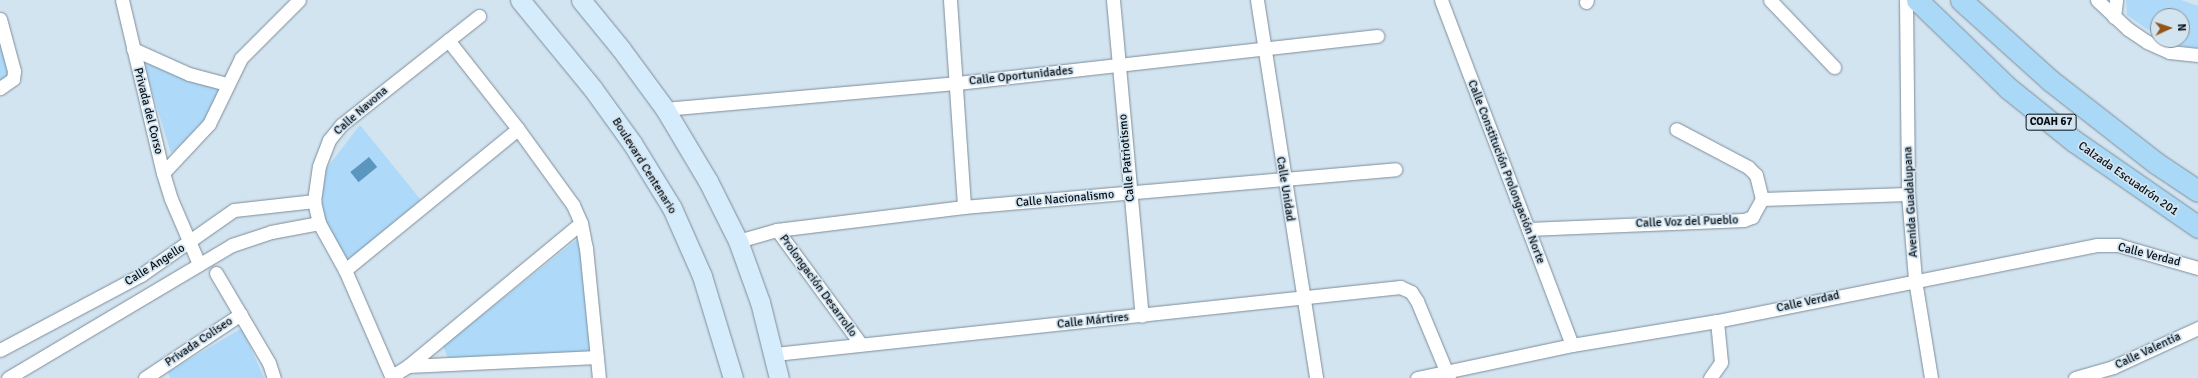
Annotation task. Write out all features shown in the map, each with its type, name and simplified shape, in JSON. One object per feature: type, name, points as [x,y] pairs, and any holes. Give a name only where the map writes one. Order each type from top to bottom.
[{"type":"main road","name":"Boulevard Centenario","points":[[520,0],[593,89],[632,143],[672,208],[702,276],[733,378]]},
{"type":"main road","points":[[580,0],[621,49],[665,109],[708,181],[738,241],[775,354],[779,378]]},
{"type":"main road","name":"Calzada Escuadrón 201","points":[[1914,0],[2008,88],[2074,141],[2198,227]]},
{"type":"main road","name":"COAH 67","points":[[1961,0],[2008,44],[2079,104],[2156,163],[2198,191]]},
{"type":"street","name":"Privada del Corso","points":[[163,173],[199,138],[209,124],[234,67],[247,50],[299,0]]},
{"type":"street","points":[[950,0],[957,83],[964,207]]},
{"type":"street","name":"Calle Patriotismo","points":[[1113,0],[1142,316]]},
{"type":"street","name":"Calle Unidad","points":[[1257,0],[1263,49],[1302,299],[1316,378]]},
{"type":"street","name":"Calle Constitución Prolongación Norte","points":[[1441,0],[1572,344]]},
{"type":"street","points":[[1770,0],[1834,68]]},
{"type":"street","name":"Avenida Guadalupana","points":[[1914,0],[1908,25],[1908,194],[1915,280],[1931,378]]},
{"type":"street","points":[[2097,0],[2114,17],[2147,42],[2169,52],[2198,55]]},
{"type":"street","points":[[2114,17],[2116,0]]},
{"type":"street","name":"Privada del Corso","points":[[124,2],[133,49],[163,173],[189,243],[199,264]]},
{"type":"street","name":"Calle Navona","points":[[479,16],[341,125],[333,135],[319,166],[314,201],[319,223],[345,270],[392,377],[408,366],[581,223]]},
{"type":"street","points":[[0,19],[14,71],[13,79],[0,88]]},
{"type":"street","name":"Calle Oportunidades","points":[[665,109],[957,83],[1377,36]]},
{"type":"street","points":[[448,40],[518,129],[573,205],[581,223],[586,248],[599,378]]},
{"type":"street","name":"Privada del Corso","points":[[133,49],[189,74],[227,84]]},
{"type":"street","points":[[345,270],[518,129]]},
{"type":"street","points":[[1676,129],[1748,167],[1756,175],[1762,199],[1908,194]]},
{"type":"street","name":"Calle Nacionalismo","points":[[738,241],[777,230],[964,207],[1284,180],[1395,169]]},
{"type":"street","name":"Calle Voz del Pueblo","points":[[1528,229],[1744,220],[1752,217],[1762,199]]},
{"type":"street","name":"Calle Angello","points":[[0,350],[141,275],[189,243],[234,210],[314,201]]},
{"type":"street","name":"Calle Angello","points":[[8,378],[199,264],[250,238],[319,223]]},
{"type":"street","name":"Prolongación Desarrollo","points":[[777,230],[860,343]]},
{"type":"street","name":"Calle Verdad","points":[[1417,378],[1448,374],[1572,344],[1717,321],[1915,280],[2097,245],[2118,245],[2198,268]]},
{"type":"street","name":"Privada Coliseo","points":[[216,273],[269,363],[274,378]]},
{"type":"street","name":"Calle Mártires","points":[[775,354],[860,343],[1142,316],[1400,287],[1410,292],[1418,301],[1448,374]]},
{"type":"street","name":"Privada Coliseo","points":[[145,378],[158,374],[241,314]]},
{"type":"street","points":[[1710,378],[1720,362],[1717,321]]},
{"type":"street","name":"Calle Valentía","points":[[2075,378],[2113,367],[2198,328]]},
{"type":"street","name":"Calle Navona","points":[[408,366],[597,357]]},
{"type":"shaded area","points":[[2126,0],[2181,0],[2198,6],[2198,48],[2190,47],[2190,8],[2150,8],[2150,31],[2127,15]]},
{"type":"shaded area","points":[[0,43],[10,77],[0,82]]},
{"type":"shaded area","points":[[143,62],[221,90],[207,122],[171,153]]},
{"type":"shaded area","points":[[360,125],[421,200],[346,263],[325,220],[321,198],[326,169]]},
{"type":"shaded area","points":[[369,157],[377,167],[359,182],[350,172]]},
{"type":"shaded area","points":[[580,237],[594,352],[448,358],[443,346]]},
{"type":"shaded area","points":[[242,328],[264,378],[170,378],[168,372]]}]
